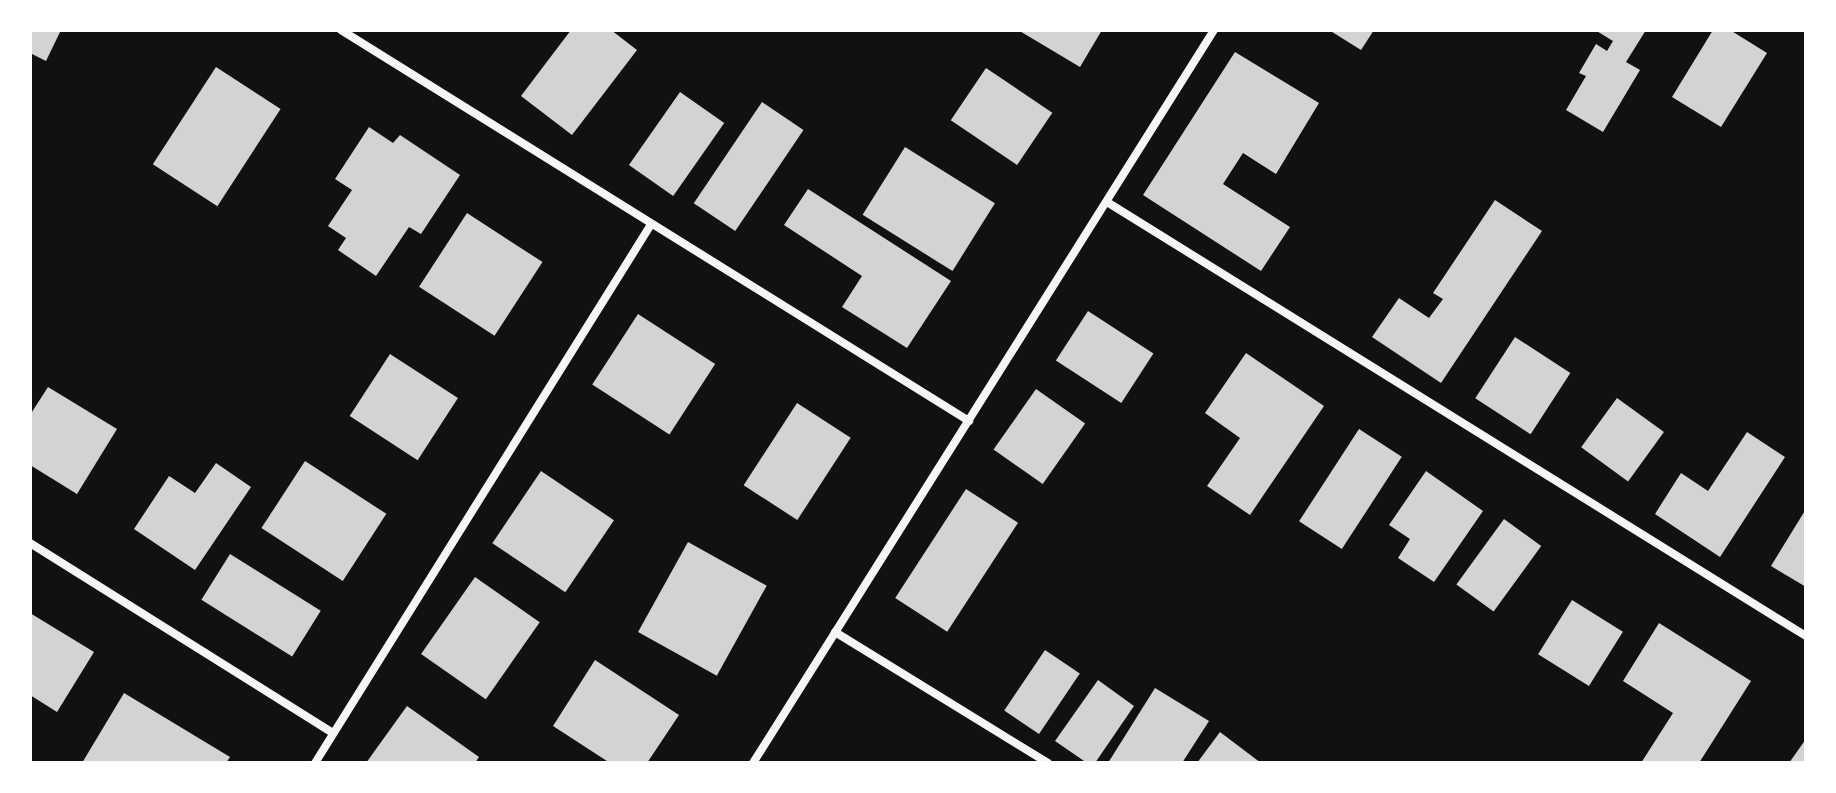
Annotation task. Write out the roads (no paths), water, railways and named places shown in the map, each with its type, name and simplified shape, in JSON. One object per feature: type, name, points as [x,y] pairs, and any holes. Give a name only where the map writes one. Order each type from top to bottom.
[{"type":"street","points":[[341,30],[650,226],[969,421]]},
{"type":"street","points":[[753,763],[1214,30]]},
{"type":"street","points":[[1107,202],[1806,636]]},
{"type":"street","points":[[315,763],[650,226]]},
{"type":"street","points":[[30,543],[333,733]]},
{"type":"street","points":[[835,632],[1048,763]]}]
